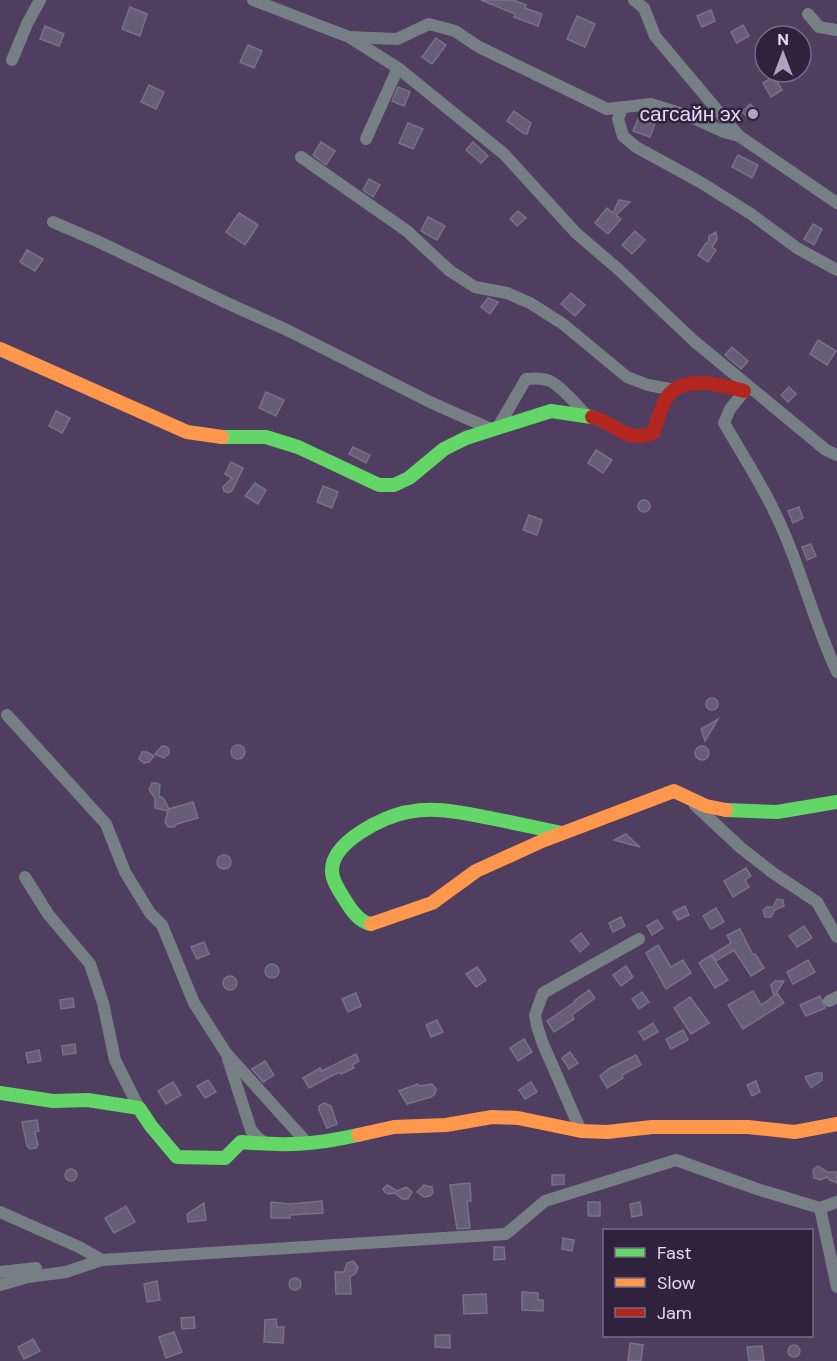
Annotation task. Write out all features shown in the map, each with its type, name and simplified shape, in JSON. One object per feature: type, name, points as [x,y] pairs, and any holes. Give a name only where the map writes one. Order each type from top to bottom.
[{"type":"street","points":[[12,60],[40,0]]},
{"type":"street","points":[[253,0],[349,37],[398,68],[504,154],[576,233],[746,388],[826,450],[837,455]]},
{"type":"street","points":[[634,0],[644,8],[655,36],[739,136],[837,204]]},
{"type":"street","points":[[808,14],[819,27],[837,30]]},
{"type":"street","points":[[349,37],[397,39],[429,24],[455,31],[479,47],[607,109],[651,104],[739,136]]},
{"type":"street","points":[[366,139],[398,68]]},
{"type":"street","points":[[622,108],[618,119],[623,136],[636,147],[700,182],[751,214],[796,248],[837,270]]},
{"type":"street","points":[[301,157],[407,231],[450,271],[475,287],[507,293],[530,303],[563,324],[627,377],[648,385],[675,390],[689,385],[715,384],[746,388]]},
{"type":"street","points":[[52,222],[289,331],[432,403],[494,428]]},
{"type":"street","points":[[0,349],[187,432],[216,437],[266,436],[298,447],[380,485],[394,486],[409,478],[444,449],[466,438],[551,411],[595,417],[633,437],[643,437],[653,433],[662,407],[675,390]]},
{"type":"street","points":[[494,428],[526,379],[537,378],[550,381],[586,415]]},
{"type":"street","points":[[746,388],[730,409],[724,423],[761,486],[785,533],[806,595],[837,672]]},
{"type":"street","points":[[7,715],[106,824],[126,872],[150,913],[162,925],[194,1003],[226,1053],[308,1144]]},
{"type":"street","points":[[562,833],[444,809],[428,808],[374,822],[340,850],[333,860],[331,872],[356,918],[369,925],[432,903],[476,872],[562,833],[674,791],[716,808],[769,814],[803,810],[837,802]]},
{"type":"street","points":[[687,797],[741,848],[773,873],[817,902],[837,937]]},
{"type":"street","points":[[25,877],[48,914],[90,964],[103,1003],[115,1060],[139,1108],[177,1157],[225,1158],[240,1142],[269,1145],[323,1143],[394,1128],[446,1125],[492,1117],[518,1118],[581,1131],[607,1132],[652,1126],[748,1127],[795,1132],[837,1124]]},
{"type":"street","points":[[581,1131],[543,1044],[536,1015],[543,993],[639,939]]},
{"type":"street","points":[[226,1053],[251,1130],[269,1145]]},
{"type":"street","points":[[0,1093],[53,1101],[88,1100],[139,1108]]},
{"type":"street","points":[[0,1272],[102,1260],[506,1234],[545,1201],[676,1160],[757,1190],[820,1208],[837,1202]]},
{"type":"street","points":[[820,1208],[837,1287]]},
{"type":"street","points":[[0,1212],[80,1247],[102,1260]]},
{"type":"street","points":[[0,1285],[28,1277],[66,1272],[102,1260]]},
{"type":"street","points":[[0,1294],[28,1277]]},
{"type":"building","points":[[481,0],[513,0],[526,5],[525,8],[542,14],[538,26],[514,17],[515,14]]},
{"type":"building","points":[[130,7],[147,14],[140,36],[122,29]]},
{"type":"building","points":[[711,10],[715,21],[702,27],[697,16]]},
{"type":"building","points":[[577,16],[595,24],[585,47],[567,39]]},
{"type":"building","points":[[743,25],[749,36],[737,43],[731,32]]},
{"type":"building","points":[[45,26],[64,34],[59,46],[40,39]]},
{"type":"building","points":[[436,38],[446,45],[432,64],[422,57]]},
{"type":"building","points":[[248,45],[262,51],[254,68],[240,62]]},
{"type":"building","points":[[764,84],[779,84],[782,90],[771,97]]},
{"type":"building","points":[[149,85],[164,92],[156,109],[141,102]]},
{"type":"building","points":[[398,87],[410,92],[404,106],[392,101]]},
{"type":"building","points":[[750,104],[758,111],[750,119],[742,112]]},
{"type":"building","points":[[514,111],[531,123],[527,134],[507,121]]},
{"type":"building","points":[[644,113],[657,118],[650,137],[633,131],[640,114]]},
{"type":"building","points":[[408,123],[423,129],[413,149],[399,143]]},
{"type":"building","points":[[321,142],[335,151],[326,165],[313,155]]},
{"type":"building","points":[[473,142],[488,156],[481,163],[466,150]]},
{"type":"building","points":[[738,155],[758,165],[752,178],[732,167]]},
{"type":"building","points":[[369,179],[380,185],[373,197],[363,190]]},
{"type":"building","points":[[619,200],[630,202],[616,215],[621,219],[608,234],[595,223],[607,208],[613,213]]},
{"type":"building","points":[[518,211],[526,218],[517,226],[510,219]]},
{"type":"building","points":[[239,213],[258,225],[245,245],[226,232]]},
{"type":"building","points":[[428,217],[445,226],[437,240],[421,231]]},
{"type":"building","points":[[813,224],[822,229],[814,245],[804,239]]},
{"type":"building","points":[[635,231],[645,240],[632,254],[622,245]]},
{"type":"building","points":[[716,232],[717,239],[712,247],[716,250],[708,262],[698,255],[706,243],[708,244],[709,236]]},
{"type":"building","points":[[27,250],[43,259],[35,271],[20,262]]},
{"type":"building","points":[[571,293],[585,305],[575,316],[561,304]]},
{"type":"building","points":[[488,298],[498,302],[490,314],[481,307]]},
{"type":"building","points":[[818,340],[836,351],[827,365],[810,354]]},
{"type":"building","points":[[732,347],[748,361],[741,369],[725,355]]},
{"type":"building","points":[[789,387],[796,394],[788,402],[781,395]]},
{"type":"building","points":[[266,392],[284,400],[276,416],[259,408]]},
{"type":"building","points":[[56,411],[70,418],[62,433],[49,426]]},
{"type":"building","points":[[353,447],[370,455],[366,463],[349,454]]},
{"type":"building","points":[[596,450],[612,460],[603,473],[588,463]]},
{"type":"building","points":[[231,462],[243,468],[232,491],[228,493],[223,487],[232,478],[225,474]]},
{"type":"building","points":[[255,483],[266,490],[258,504],[245,496]]},
{"type":"building","points":[[323,486],[338,492],[332,508],[317,502]]},
{"type":"building","points":[[646,500],[650,506],[646,512],[642,512],[638,504]]},
{"type":"building","points":[[799,507],[803,518],[793,523],[788,511]]},
{"type":"building","points":[[529,515],[542,520],[537,535],[523,530]]},
{"type":"building","points":[[811,544],[816,556],[807,560],[802,547]]},
{"type":"building","points":[[714,698],[718,704],[714,710],[710,710],[706,702]]},
{"type":"building","points":[[718,719],[705,741],[701,729]]},
{"type":"building","points":[[238,745],[243,747],[245,752],[243,757],[238,759],[233,757],[231,752],[233,747]]},
{"type":"building","points":[[162,746],[169,750],[169,754],[164,758],[155,754]]},
{"type":"building","points":[[702,746],[707,748],[709,753],[707,758],[702,760],[697,758],[695,753],[697,748]]},
{"type":"building","points":[[142,752],[154,756],[149,762],[144,763],[139,759]]},
{"type":"building","points":[[152,783],[160,785],[159,796],[164,799],[169,809],[193,802],[198,818],[168,827],[165,822],[168,811],[155,808],[155,798],[149,790]]},
{"type":"building","points":[[626,834],[640,847],[614,840]]},
{"type":"building","points":[[224,855],[229,857],[231,862],[229,867],[224,869],[219,867],[217,862],[219,857]]},
{"type":"building","points":[[746,868],[751,876],[745,880],[749,887],[733,897],[724,881]]},
{"type":"building","points":[[777,899],[783,900],[784,906],[775,910],[771,917],[765,917],[763,910],[773,907]]},
{"type":"building","points":[[685,906],[689,915],[678,920],[673,912]]},
{"type":"building","points":[[716,908],[724,922],[711,929],[703,916]]},
{"type":"building","points":[[621,917],[625,926],[613,932],[609,923]]},
{"type":"building","points":[[657,920],[663,928],[652,935],[647,926]]},
{"type":"building","points":[[804,926],[812,938],[797,947],[789,936]]},
{"type":"building","points":[[740,929],[753,955],[755,954],[764,968],[751,976],[734,950],[716,961],[712,955],[731,943],[727,935]]},
{"type":"building","points":[[581,933],[589,944],[580,952],[571,941]]},
{"type":"building","points":[[204,942],[209,954],[197,959],[191,947]]},
{"type":"building","points":[[658,945],[671,967],[683,960],[691,973],[666,989],[646,953]]},
{"type":"building","points":[[711,955],[728,980],[715,988],[699,963]]},
{"type":"building","points":[[808,960],[815,972],[793,984],[787,972]]},
{"type":"building","points":[[272,964],[277,966],[279,971],[277,976],[272,978],[267,976],[265,971],[267,966]]},
{"type":"building","points":[[626,966],[633,977],[621,986],[613,975]]},
{"type":"building","points":[[477,967],[486,980],[476,987],[466,974]]},
{"type":"building","points":[[230,976],[235,978],[237,983],[235,988],[230,990],[225,988],[223,983],[225,978]]},
{"type":"building","points":[[775,981],[784,981],[775,995],[778,994],[784,1003],[743,1029],[728,1005],[753,991],[761,1005],[774,996],[771,985]]},
{"type":"building","points":[[589,990],[595,998],[572,1015],[574,1019],[554,1032],[547,1021]]},
{"type":"building","points":[[642,992],[649,1002],[639,1009],[632,999]]},
{"type":"building","points":[[356,993],[361,1006],[348,1012],[342,999]]},
{"type":"building","points":[[820,996],[825,1008],[806,1016],[800,1005]]},
{"type":"building","points":[[690,997],[709,1023],[691,1034],[674,1008]]},
{"type":"building","points":[[73,998],[74,1007],[61,1009],[60,1000]]},
{"type":"building","points":[[437,1020],[443,1032],[431,1037],[426,1025]]},
{"type":"building","points":[[653,1023],[658,1032],[644,1040],[639,1032]]},
{"type":"building","points":[[683,1030],[688,1040],[671,1049],[666,1039]]},
{"type":"building","points":[[524,1039],[532,1052],[518,1061],[510,1048]]},
{"type":"building","points":[[75,1044],[76,1053],[63,1055],[62,1046]]},
{"type":"building","points":[[39,1050],[41,1061],[28,1063],[26,1053]]},
{"type":"building","points":[[570,1052],[578,1063],[569,1069],[562,1058]]},
{"type":"building","points":[[356,1054],[359,1061],[352,1065],[354,1068],[341,1074],[339,1072],[309,1088],[303,1078],[320,1068],[322,1071]]},
{"type":"building","points":[[636,1055],[641,1065],[622,1075],[623,1078],[607,1088],[600,1076],[610,1068]]},
{"type":"building","points":[[265,1061],[274,1075],[263,1082],[252,1069]]},
{"type":"building","points":[[822,1073],[822,1080],[811,1088],[805,1077]]},
{"type":"building","points":[[208,1080],[216,1092],[205,1098],[197,1086]]},
{"type":"building","points":[[756,1081],[760,1092],[752,1096],[747,1085]]},
{"type":"building","points":[[173,1082],[181,1095],[166,1104],[158,1091]]},
{"type":"building","points":[[531,1082],[537,1092],[525,1099],[519,1090]]},
{"type":"building","points":[[418,1084],[419,1086],[432,1084],[436,1089],[435,1094],[407,1104],[399,1091]]},
{"type":"building","points":[[324,1103],[331,1106],[337,1124],[327,1128],[319,1110],[319,1106]]},
{"type":"building","points":[[37,1120],[39,1131],[35,1132],[38,1145],[30,1149],[27,1146],[22,1122]]},
{"type":"building","points":[[818,1166],[827,1172],[837,1172],[837,1183],[827,1177],[820,1180],[814,1178],[813,1170]]},
{"type":"building","points":[[73,1169],[77,1175],[73,1181],[69,1181],[65,1173]]},
{"type":"building","points":[[552,1175],[564,1175],[564,1184],[552,1185]]},
{"type":"building","points":[[470,1183],[471,1201],[467,1201],[470,1228],[457,1229],[450,1185]]},
{"type":"building","points":[[387,1185],[397,1191],[406,1187],[412,1192],[408,1199],[402,1199],[395,1193],[385,1192],[383,1189]]},
{"type":"building","points":[[424,1185],[432,1187],[433,1193],[430,1196],[424,1197],[417,1192]]},
{"type":"building","points":[[322,1201],[323,1213],[290,1215],[290,1218],[271,1218],[271,1202],[290,1204]]},
{"type":"building","points":[[588,1202],[600,1202],[600,1216],[588,1216]]},
{"type":"building","points":[[640,1202],[642,1215],[632,1217],[630,1204]]},
{"type":"building","points":[[204,1203],[206,1220],[188,1222],[187,1214]]},
{"type":"building","points":[[126,1206],[135,1222],[114,1233],[105,1218]]},
{"type":"building","points":[[563,1238],[574,1240],[572,1251],[562,1249]]},
{"type":"building","points":[[494,1247],[504,1247],[505,1259],[494,1260]]},
{"type":"building","points":[[353,1261],[358,1267],[356,1273],[350,1277],[351,1294],[336,1294],[335,1272],[344,1272],[347,1263]]},
{"type":"building","points":[[297,1278],[301,1284],[297,1290],[293,1290],[289,1282]]},
{"type":"building","points":[[157,1281],[160,1300],[147,1302],[144,1284]]},
{"type":"building","points":[[522,1292],[538,1293],[538,1300],[543,1300],[543,1311],[522,1310]]},
{"type":"building","points":[[486,1294],[487,1313],[464,1314],[463,1295]]},
{"type":"building","points":[[194,1317],[195,1328],[182,1329],[181,1318]]},
{"type":"building","points":[[276,1319],[277,1327],[284,1327],[283,1343],[264,1342],[265,1320]]},
{"type":"building","points":[[174,1332],[182,1352],[166,1358],[159,1337]]},
{"type":"building","points":[[435,1335],[450,1335],[450,1348],[435,1347]]},
{"type":"building","points":[[33,1339],[40,1351],[24,1359],[18,1347]]},
{"type":"building","points":[[630,1343],[643,1345],[641,1361],[628,1361]]},
{"type":"building","points":[[796,1345],[799,1346],[799,1356],[792,1357],[789,1356],[788,1349],[789,1346]]},
{"type":"building","points":[[762,1346],[764,1361],[749,1361],[747,1347]]},
{"type":"traffic: fast","points":[[222,437],[266,437],[298,447],[379,485],[394,485],[409,478],[444,449],[466,438],[551,411],[592,417]]},
{"type":"traffic: fast","points":[[726,810],[777,812],[837,802]]},
{"type":"traffic: fast","points":[[371,924],[359,918],[350,908],[333,879],[332,871],[334,860],[340,850],[373,825],[398,814],[418,810],[439,810],[562,833]]},
{"type":"traffic: fast","points":[[0,1093],[53,1101],[88,1100],[139,1108],[177,1157],[225,1158],[241,1142],[300,1144],[358,1135]]},
{"type":"traffic: slow","points":[[0,349],[187,432],[222,437]]},
{"type":"traffic: slow","points":[[371,924],[432,903],[476,871],[542,841],[674,791],[706,806],[726,810]]},
{"type":"traffic: slow","points":[[358,1135],[394,1127],[446,1125],[492,1117],[518,1118],[581,1131],[607,1132],[652,1127],[748,1127],[795,1132],[837,1124]]},
{"type":"traffic: jam","points":[[592,417],[628,434],[644,436],[653,433],[667,397],[674,390],[693,383],[704,383],[744,391]]},
{"type":"place","name":"сагсайн эх","points":[[753,114]]}]
